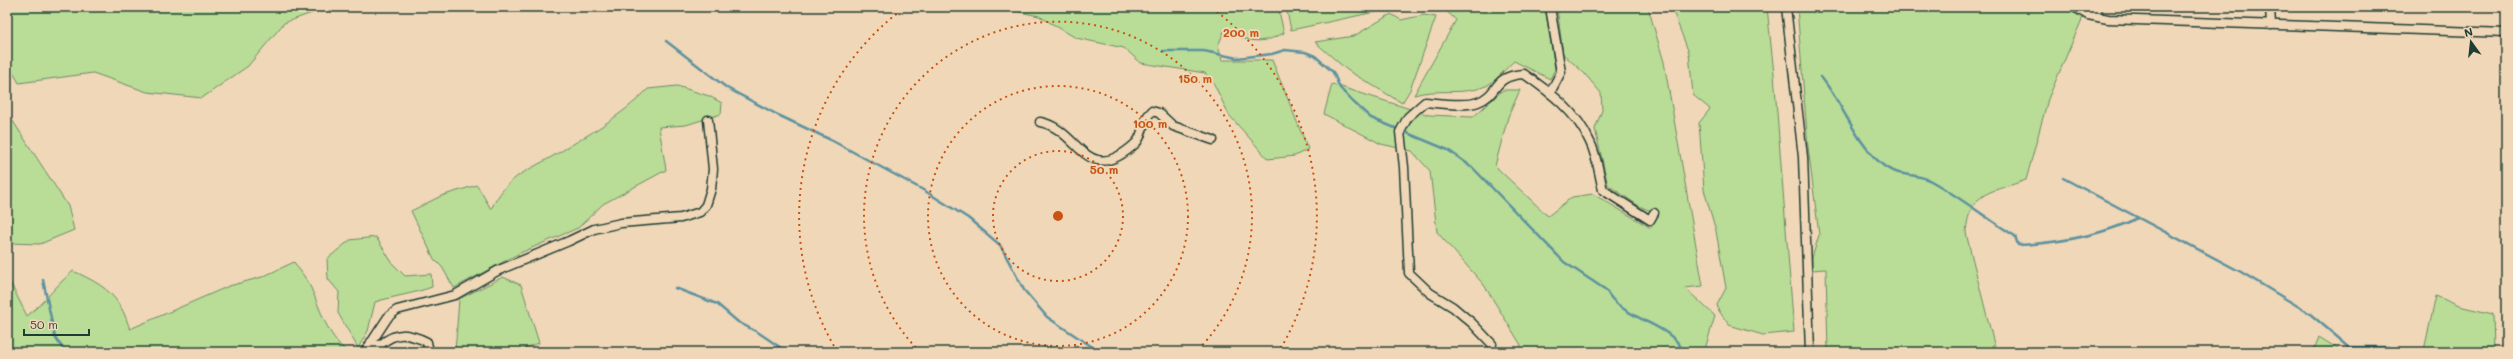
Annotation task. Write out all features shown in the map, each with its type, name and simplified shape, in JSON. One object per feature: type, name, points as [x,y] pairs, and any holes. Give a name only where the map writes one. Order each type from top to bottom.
[{"type":"street","points":[[1550,7],[1561,72],[1550,93]]},
{"type":"street","points":[[1786,7],[1803,157],[1810,352]]},
{"type":"street","points":[[2074,7],[2088,16],[2098,18],[2506,33]]},
{"type":"street","points":[[2096,7],[2098,18]]},
{"type":"street","points":[[2270,7],[2271,25]]},
{"type":"street","points":[[1492,344],[1472,323],[1453,307],[1430,293],[1409,273],[1404,167],[1400,132],[1408,117],[1425,102],[1445,104],[1478,102],[1491,93],[1501,80],[1511,75],[1524,74],[1550,93],[1569,110],[1587,137],[1603,190],[1641,216],[1650,220],[1654,213]]},
{"type":"street","points":[[1040,122],[1050,124],[1082,152],[1099,161],[1116,160],[1137,142],[1145,118],[1152,111],[1159,113],[1173,126],[1213,140]]},
{"type":"street","points":[[365,352],[388,317],[397,310],[455,295],[499,270],[569,241],[594,228],[621,223],[681,218],[700,212],[706,205],[711,189],[713,169],[708,120]]},
{"type":"street","points":[[371,342],[373,345],[380,345],[392,336],[406,334],[427,342],[428,352]]},
{"type":"green space","points":[[7,7],[323,7],[323,9],[284,23],[248,66],[202,98],[147,92],[93,73],[19,83],[7,62]]},
{"type":"green space","points":[[1007,7],[1281,7],[1279,11],[1284,33],[1267,40],[1254,41],[1224,31],[1218,46],[1222,60],[1272,60],[1308,149],[1295,156],[1268,159],[1229,115],[1214,84],[1205,73],[1141,63],[1124,48],[1076,38],[1039,16],[1010,10]]},
{"type":"green space","points":[[1286,7],[1433,7],[1432,10],[1389,9],[1291,30]]},
{"type":"green space","points":[[1442,7],[1545,7],[1555,69],[1550,79],[1514,61],[1497,78],[1486,86],[1468,91],[1432,92],[1414,95],[1456,20]]},
{"type":"green space","points":[[1557,7],[1648,7],[1664,62],[1703,286],[1685,288],[1715,316],[1705,349],[1707,352],[1519,352],[1521,345],[1484,285],[1437,232],[1430,171],[1412,151],[1381,144],[1324,114],[1332,84],[1429,115],[1473,117],[1503,90],[1520,90],[1508,117],[1495,166],[1548,216],[1572,197],[1593,194],[1651,228],[1658,214],[1639,206],[1608,185],[1595,129],[1602,110],[1601,93],[1584,73],[1563,54]]},
{"type":"green space","points":[[1674,7],[1767,7],[1774,74],[1794,332],[1763,335],[1729,325],[1719,311],[1717,305],[1726,288],[1716,231],[1704,190],[1699,123],[1710,109],[1693,95],[1689,53],[1674,14]]},
{"type":"green space","points":[[1797,7],[2062,7],[2083,17],[2048,99],[2026,180],[1984,195],[1972,208],[1968,219],[1966,233],[1996,352],[1828,352],[1826,269],[1812,270],[1812,258],[1819,235],[1808,147]]},
{"type":"green space","points":[[1391,14],[1401,20],[1424,15],[1436,17],[1410,90],[1402,103],[1347,70],[1315,42],[1354,36]]},
{"type":"green space","points":[[677,86],[709,96],[722,103],[721,114],[686,125],[659,127],[666,170],[603,204],[578,228],[520,253],[454,288],[442,267],[434,259],[411,211],[441,196],[477,185],[491,209],[497,198],[510,182],[524,172],[603,126],[638,99],[648,89]]},
{"type":"green space","points":[[7,112],[68,206],[74,230],[40,244],[7,243]]},
{"type":"green space","points":[[376,237],[393,264],[405,276],[431,274],[432,287],[375,302],[368,331],[358,348],[338,313],[339,292],[328,279],[327,259],[350,240]]},
{"type":"green space","points":[[294,262],[309,285],[329,330],[347,352],[7,352],[7,276],[27,316],[73,271],[93,281],[111,294],[122,309],[130,329],[229,286],[262,277]]},
{"type":"green space","points":[[503,277],[521,285],[539,343],[513,352],[455,352],[459,299]]},
{"type":"green space","points":[[2436,296],[2459,306],[2493,314],[2494,352],[2420,352],[2424,350]]},
{"type":"green space","points":[[2319,337],[2343,352],[2313,352]]},
{"type":"green space","points":[[1372,347],[1390,352],[1335,352]]},
{"type":"waterway","points":[[666,41],[727,88],[778,115],[831,140],[925,191],[968,218],[1000,245],[1024,290],[1047,317],[1100,352]]},
{"type":"waterway","points":[[1163,51],[1204,51],[1237,58],[1272,54],[1285,50],[1305,52],[1315,56],[1333,72],[1340,88],[1371,118],[1448,150],[1472,167],[1564,262],[1606,290],[1613,300],[1623,308],[1668,334],[1677,342],[1684,352]]},
{"type":"waterway","points":[[1821,77],[1857,135],[1874,157],[1884,166],[1895,172],[1926,179],[1942,187],[2015,236],[2018,245],[2080,237],[2110,229],[2138,218]]},
{"type":"waterway","points":[[2063,178],[2241,272],[2309,313],[2349,347],[2388,347],[2394,352]]},
{"type":"waterway","points":[[43,280],[55,337],[65,352]]},
{"type":"waterway","points":[[675,288],[717,304],[738,322],[759,333],[787,352]]}]
